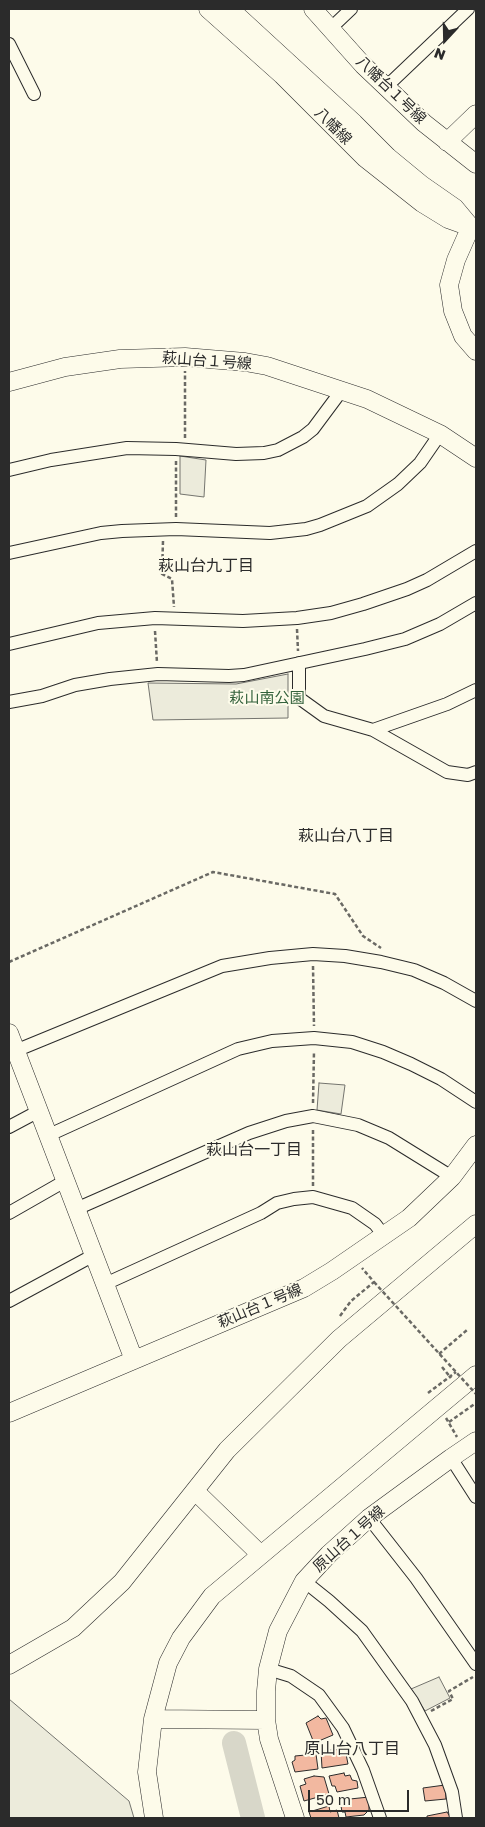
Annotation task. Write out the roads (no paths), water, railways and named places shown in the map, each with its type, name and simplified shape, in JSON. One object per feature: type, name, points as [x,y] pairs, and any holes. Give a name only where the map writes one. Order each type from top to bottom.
[{"type":"street","name":"八幡線","points":[[208,9],[282,75],[365,158],[422,203],[448,219],[473,228]]},
{"type":"street","name":"八幡線","points":[[230,9],[354,123],[388,157],[422,185],[455,208],[473,228]]},
{"type":"street","name":"八幡台１号線","points":[[313,9],[362,65],[447,142],[476,164]]},
{"type":"street","points":[[331,28],[351,9]]},
{"type":"street","points":[[386,86],[468,9]]},
{"type":"street","points":[[9,44],[34,94]]},
{"type":"street","points":[[447,142],[476,114]]},
{"type":"street","points":[[473,228],[456,260],[449,285],[456,320],[463,336],[476,351]]},
{"type":"street","name":"萩山台１号線","points":[[9,382],[65,367],[120,359],[185,357],[245,362],[267,366],[342,390],[392,409],[440,434],[476,458]]},
{"type":"street","points":[[9,470],[51,460],[128,448],[181,449],[236,454],[264,453],[278,450],[303,437],[313,429],[342,390]]},
{"type":"street","points":[[9,553],[101,533],[169,529],[270,532],[306,529],[334,521],[367,506],[398,484],[420,463],[440,434]]},
{"type":"street","points":[[9,644],[98,623],[155,618],[243,621],[297,618],[347,609],[384,598],[427,580],[476,551]]},
{"type":"street","points":[[9,702],[42,696],[75,685],[101,680],[158,674],[229,676],[298,663],[405,639],[440,624],[476,603]]},
{"type":"street","points":[[298,663],[299,698],[324,716],[373,730],[447,772],[468,775],[476,772]]},
{"type":"street","points":[[373,730],[447,704],[476,690]]},
{"type":"street","points":[[15,1051],[222,966],[270,958],[313,954],[346,956],[414,970],[444,983],[476,1001]]},
{"type":"street","points":[[9,1033],[134,1360]]},
{"type":"street","points":[[48,1134],[238,1049],[272,1041],[314,1038],[352,1042],[384,1052],[441,1079],[476,1102]]},
{"type":"street","points":[[9,1127],[39,1111]]},
{"type":"street","points":[[76,1209],[249,1133],[286,1121],[313,1116],[358,1125],[389,1138],[452,1177]]},
{"type":"street","name":"萩山台１号線","points":[[9,1414],[304,1288],[332,1272],[409,1218],[452,1177],[476,1145]]},
{"type":"street","points":[[9,1213],[65,1181]]},
{"type":"street","points":[[105,1284],[261,1213],[277,1203],[313,1197],[352,1208],[375,1224],[385,1236]]},
{"type":"street","points":[[9,1665],[73,1628],[122,1582],[227,1450],[339,1339],[476,1224]]},
{"type":"street","points":[[9,1301],[94,1255]]},
{"type":"street","points":[[154,1818],[147,1772],[153,1719],[168,1663],[181,1638],[212,1596],[261,1555],[434,1399],[476,1374]]},
{"type":"street","points":[[464,1449],[476,1497]]},
{"type":"street","name":"原山台１号線","points":[[295,1818],[269,1739],[266,1720],[268,1669],[278,1632],[304,1582],[329,1554],[369,1518],[464,1449]]},
{"type":"street","points":[[195,1491],[261,1555]]},
{"type":"street","points":[[369,1518],[416,1578],[476,1664]]},
{"type":"street","points":[[304,1582],[329,1601],[362,1631],[391,1669],[412,1701],[435,1745],[452,1792],[456,1818]]},
{"type":"street","points":[[268,1669],[291,1676],[319,1695],[342,1728],[363,1770],[380,1818]]},
{"type":"street","points":[[153,1719],[266,1720]]},
{"type":"waterway","points":[[234,1743],[253,1818]]},
{"type":"district","name":"萩山台九丁目","points":[[206,566]]},
{"type":"district","name":"萩山台八丁目","points":[[346,836]]},
{"type":"district","name":"萩山台一丁目","points":[[254,1150]]},
{"type":"district","name":"原山台八丁目","points":[[352,1749]]},
{"type":"park label","name":"萩山南公園","points":[[267,698]]}]
